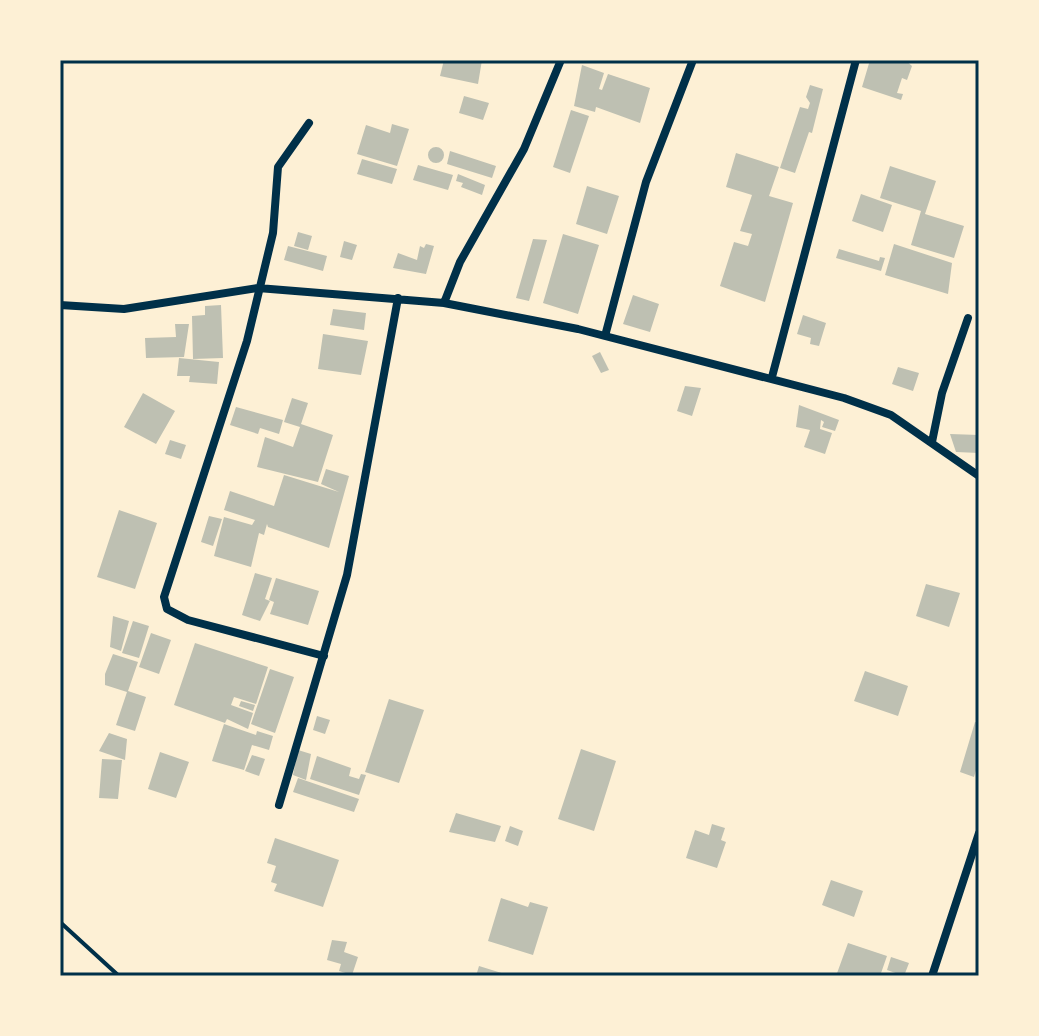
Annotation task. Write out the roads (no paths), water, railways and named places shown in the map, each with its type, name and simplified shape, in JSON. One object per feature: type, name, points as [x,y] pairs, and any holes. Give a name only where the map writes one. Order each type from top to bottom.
[{"type":"street","points":[[444,303],[460,262],[524,149],[561,60]]},
{"type":"street","points":[[605,336],[646,182],[693,60]]},
{"type":"street","points":[[772,377],[856,60]]},
{"type":"street","points":[[309,123],[278,167],[278,208],[232,396],[164,597],[167,609],[188,620],[324,656]]},
{"type":"street","points":[[60,305],[124,309],[258,288],[444,303],[605,336],[772,377],[881,411],[979,476]]},
{"type":"street","points":[[279,805],[347,575],[398,298]]},
{"type":"street","points":[[932,442],[942,393],[968,318]]},
{"type":"street","points":[[932,976],[979,833]]}]
